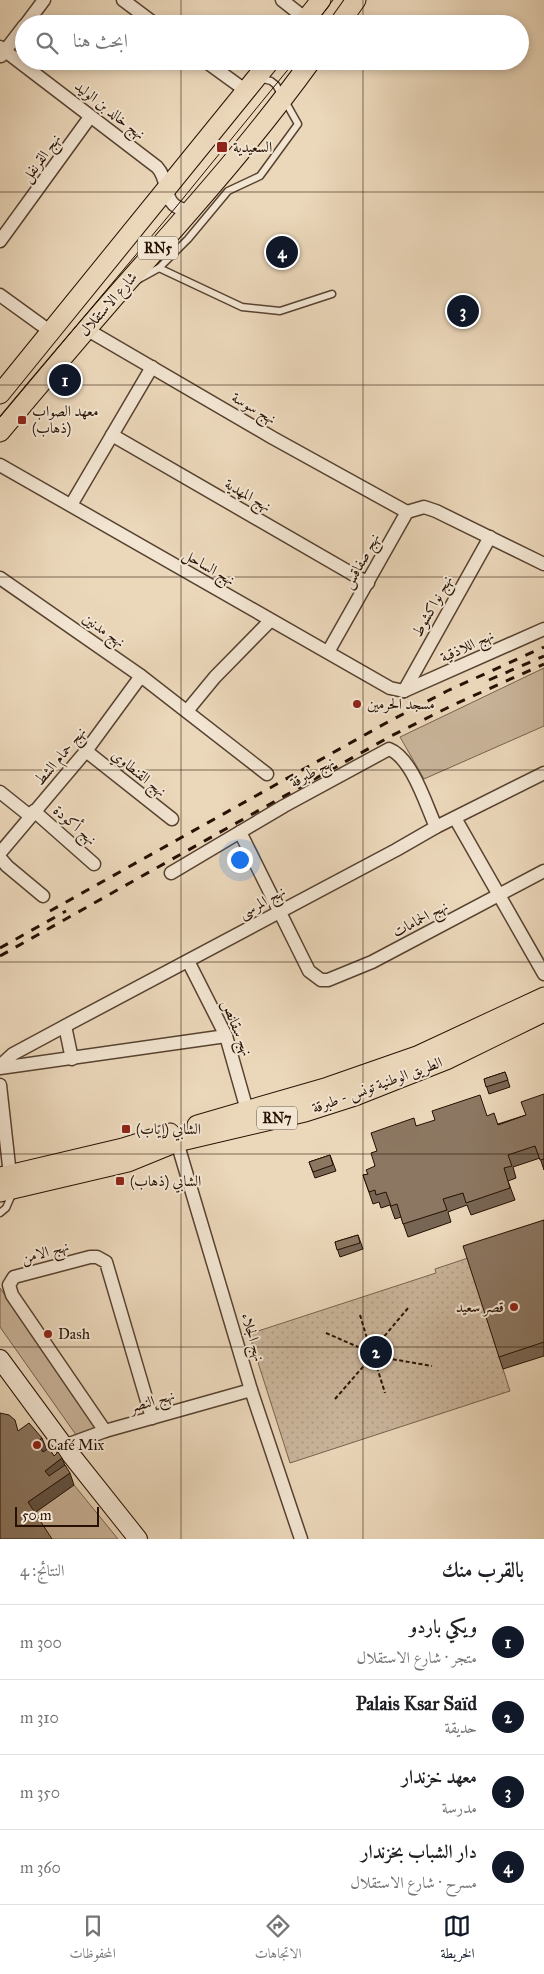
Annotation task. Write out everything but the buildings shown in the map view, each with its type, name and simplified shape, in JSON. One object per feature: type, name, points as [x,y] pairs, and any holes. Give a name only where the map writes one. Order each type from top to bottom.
[{"type":"main road","points":[[309,15],[321,0]]},
{"type":"main road","points":[[345,15],[356,0]]},
{"type":"main road","name":"شارع الاستقلال","points":[[0,394],[262,70]]},
{"type":"main road","name":"شارع الاستقلال","points":[[0,432],[86,329],[195,207],[222,186],[305,70]]},
{"type":"main road","name":"الطريق الوطنية تونس - طبرقة","points":[[6,1183],[328,1087],[417,1056],[544,997]]},
{"type":"main road","name":"الطريق الوطنية تونس - طبرقة","points":[[6,1183],[128,1162],[177,1142],[305,1112],[355,1096],[446,1060],[544,1012]]},
{"type":"main road","points":[[0,1359],[64,1446],[138,1539]]},
{"type":"street","points":[[33,15],[44,0]]},
{"type":"street","points":[[124,0],[143,15]]},
{"type":"street","points":[[282,0],[298,15]]},
{"type":"street","points":[[2,52],[15,37]]},
{"type":"street","name":"نهج خالد بن الوليد","points":[[2,52],[15,61]]},
{"type":"street","name":"نهج خالد بن الوليد","points":[[29,70],[54,87],[90,117],[157,167],[164,176],[167,197],[174,206],[184,210],[195,207]]},
{"type":"street","points":[[223,70],[250,84]]},
{"type":"street","name":"نهج القرنفل","points":[[0,242],[90,117]]},
{"type":"street","points":[[0,295],[51,332]]},
{"type":"street","name":"نهج سوسة","points":[[86,329],[407,512]]},
{"type":"street","points":[[71,505],[152,367]]},
{"type":"street","name":"نهج المهدية","points":[[112,435],[368,583]]},
{"type":"street","name":"نهج الساحل","points":[[0,465],[270,621],[390,688],[404,691]]},
{"type":"street","points":[[407,512],[417,507],[436,510],[544,564]]},
{"type":"street","name":"نهج صفاقس","points":[[328,652],[407,512]]},
{"type":"street","name":"نهج نواكشوط","points":[[404,691],[490,537]]},
{"type":"street","name":"نهج مدنين","points":[[0,578],[141,676],[267,774]]},
{"type":"street","points":[[187,711],[215,677],[270,621]]},
{"type":"street","name":"نهج اللاذقية","points":[[404,691],[544,630]]},
{"type":"street","name":"نهج حمام الشط","points":[[0,853],[86,751],[141,676]]},
{"type":"street","name":"نهج طبرقة","points":[[171,873],[240,832],[389,749],[397,752],[406,761],[436,826]]},
{"type":"street","name":"نهج القنطاوي","points":[[86,751],[172,820]]},
{"type":"street","name":"نهج المرسى","points":[[0,1067],[13,1054],[436,826],[544,772]]},
{"type":"street","name":"نهج أكودة","points":[[0,792],[32,814],[94,864]]},
{"type":"street","points":[[455,818],[544,974]]},
{"type":"street","points":[[240,832],[278,912]]},
{"type":"street","points":[[0,858],[6,866],[43,896]]},
{"type":"street","name":"نهج الحمامات","points":[[278,912],[308,971],[321,980],[328,980],[364,966],[544,871]]},
{"type":"street","name":"نهج سقانص","points":[[188,961],[226,1036],[247,1110]]},
{"type":"street","points":[[65,1026],[72,1059]]},
{"type":"street","points":[[0,1067],[72,1059],[226,1036]]},
{"type":"street","points":[[0,1085],[6,1183]]},
{"type":"street","name":"نهج الجلاء","points":[[177,1142],[251,1390],[301,1539]]},
{"type":"street","name":"نهج الامن","points":[[105,1431],[12,1295],[9,1285],[14,1278],[90,1257],[97,1257],[106,1262],[152,1418]]},
{"type":"street","name":"نهج النصر","points":[[64,1446],[105,1431],[251,1390]]},
{"type":"lane","points":[[121,289],[159,268],[188,239],[222,186],[260,176],[298,124],[285,98],[271,81],[250,84]]},
{"type":"lane","points":[[159,268],[242,307],[280,311],[332,294]]},
{"type":"lane","points":[[0,1213],[6,1208],[6,1183]]},
{"type":"path","points":[[376,1346],[409,1307]]},
{"type":"path","points":[[360,1315],[369,1346]]},
{"type":"path","points":[[326,1333],[365,1350]]},
{"type":"path","points":[[380,1357],[432,1366]]},
{"type":"path","points":[[335,1399],[368,1361]]},
{"type":"path","points":[[375,1361],[385,1393]]},
{"type":"shaded area","points":[[544,668],[544,726],[424,779],[400,737]]},
{"type":"shaded area","points":[[468,1258],[510,1391],[290,1463],[249,1334],[436,1273],[435,1269]]},
{"type":"shaded area","points":[[0,1288],[100,1430],[79,1439],[0,1327]]},
{"type":"shaded area","points":[[74,1485],[118,1539],[49,1539],[33,1514]]},
{"type":"tram line","points":[[322,15],[333,0]]},
{"type":"tram line","points":[[0,417],[288,70]]},
{"type":"railway","points":[[50,911],[386,723],[447,691],[544,647]]},
{"type":"railway","points":[[489,680],[544,656]]},
{"type":"railway","points":[[0,956],[391,736],[453,705],[544,664]]},
{"type":"railway","points":[[0,948],[66,911]]},
{"type":"place","name":"السعيدية","points":[[222,147]]},
{"type":"place","name":"دار الشباب بخزندار","points":[[282,252]]},
{"type":"place","name":"معهد خزندار","points":[[463,311]]},
{"type":"place","name":"ويكي باردو","points":[[65,380]]},
{"type":"place","name":"معهد الصواب (ذهاب)","points":[[22,420]]},
{"type":"place","name":"مسجد الحرمين","points":[[357,704]]},
{"type":"place","name":"الشابي (إياب)","points":[[126,1129]]},
{"type":"place","name":"الشابي (ذهاب)","points":[[120,1181]]},
{"type":"place","name":"قصر سعيد","points":[[514,1307]]},
{"type":"place","name":"Dash","points":[[48,1334]]},
{"type":"place","name":"Palais Ksar Saïd","points":[[376,1352]]},
{"type":"place","name":"Café Mix","points":[[37,1445]]}]
